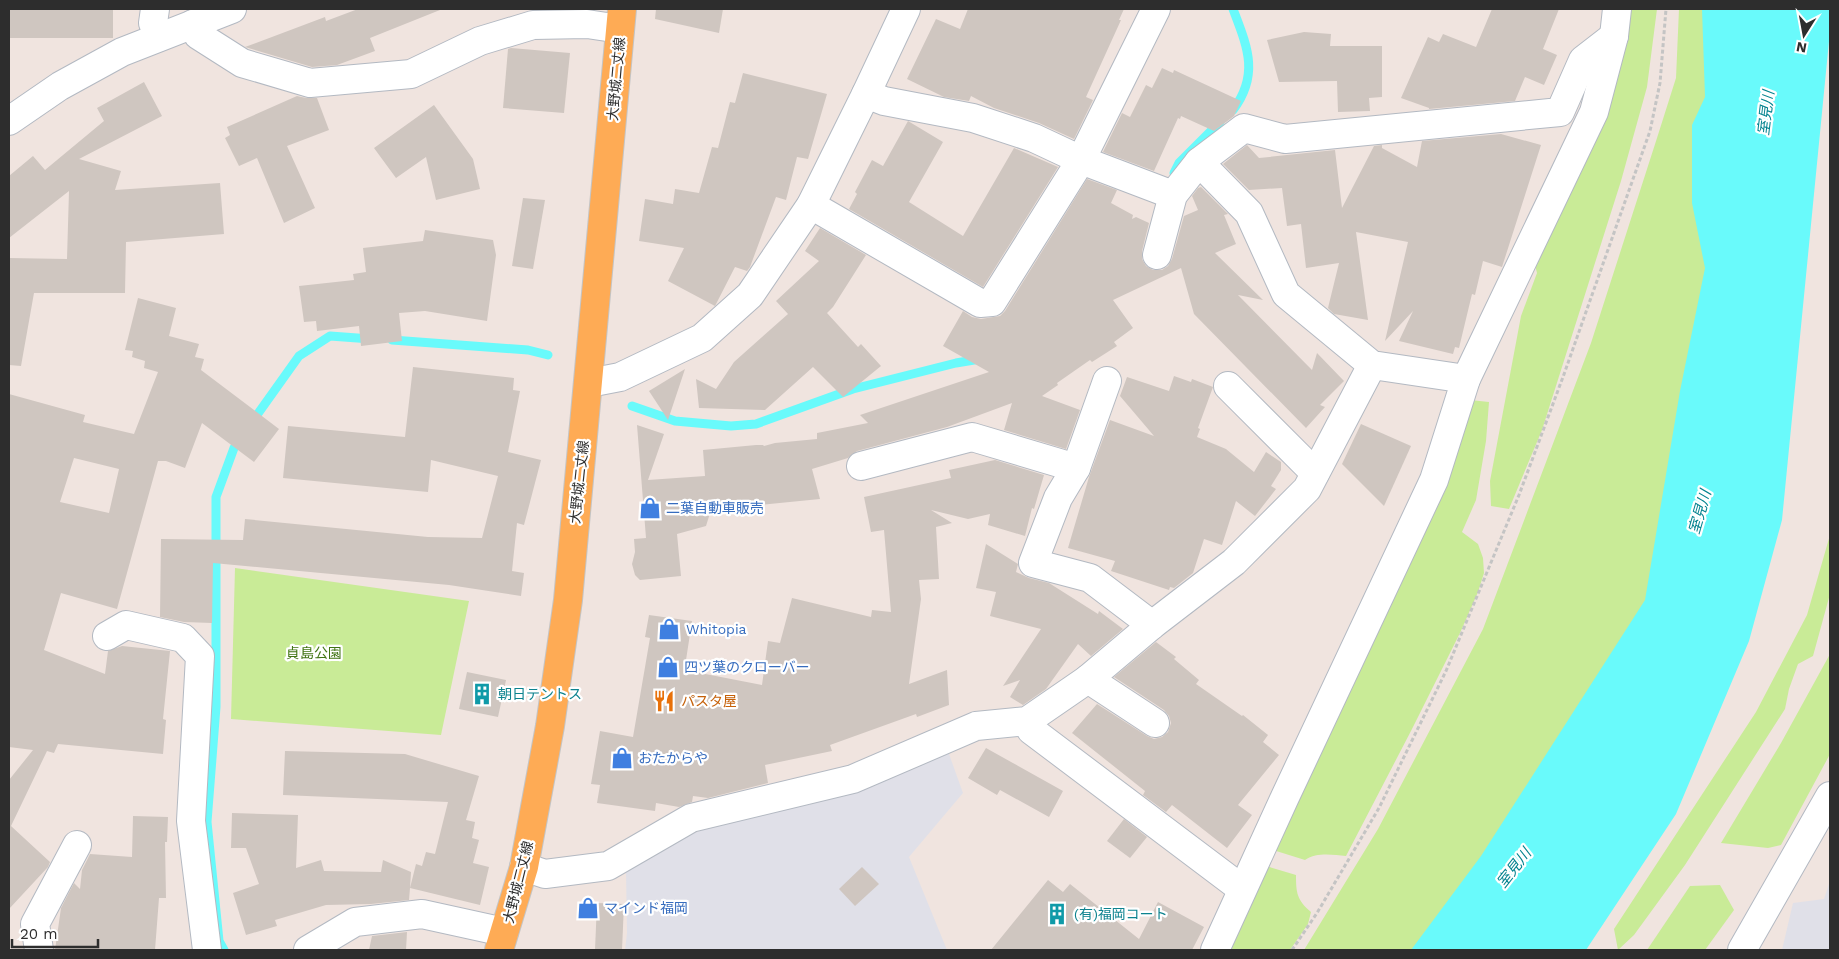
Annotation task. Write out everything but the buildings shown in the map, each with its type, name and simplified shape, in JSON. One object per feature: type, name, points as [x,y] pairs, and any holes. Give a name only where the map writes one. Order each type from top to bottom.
[{"type":"main road","name":"大野城二丈線","points":[[502,941],[524,867],[550,726],[568,600],[621,19]]},
{"type":"street","points":[[155,9],[153,23],[159,37]]},
{"type":"street","points":[[9,121],[60,86],[122,52],[232,9]]},
{"type":"street","points":[[589,383],[620,377],[702,338],[750,295],[811,205],[906,9]]},
{"type":"street","points":[[811,205],[980,303],[992,302],[1081,160],[1156,9]]},
{"type":"street","points":[[1216,950],[1242,889],[1434,480],[1466,379],[1594,112],[1614,36],[1617,9]]},
{"type":"street","points":[[193,24],[198,35],[242,63],[310,83],[411,74],[480,41],[533,26],[587,24],[621,19]]},
{"type":"street","points":[[1157,255],[1173,194],[1199,162],[1244,128],[1285,139],[1560,112],[1583,60],[1614,36]]},
{"type":"street","points":[[866,94],[884,101],[973,118],[1034,138],[1081,160],[1173,194]]},
{"type":"street","points":[[1199,162],[1249,213],[1286,294],[1372,364],[1466,379]]},
{"type":"street","points":[[524,867],[545,874],[608,866],[691,818],[853,779],[976,726],[1027,721],[1088,679],[1152,625],[1234,562],[1306,489],[1372,364]]},
{"type":"street","points":[[1107,381],[1076,468],[1058,498],[1033,563],[1090,578],[1152,625]]},
{"type":"street","points":[[1228,386],[1315,473]]},
{"type":"street","points":[[861,466],[972,437],[1076,468]]},
{"type":"street","points":[[107,636],[126,625],[183,638],[200,656],[191,821],[207,950]]},
{"type":"street","points":[[1088,679],[1155,723]]},
{"type":"street","points":[[1027,721],[1031,730],[1242,889]]},
{"type":"street","points":[[1742,950],[1830,796]]},
{"type":"street","points":[[39,950],[36,924],[77,845]]},
{"type":"street","points":[[308,950],[355,922],[422,914],[502,941]]},
{"type":"path","points":[[1292,950],[1317,913],[1379,808],[1446,671],[1519,496],[1564,377],[1650,131],[1660,83],[1666,9]]},
{"type":"shaded area","points":[[935,751],[949,754],[963,793],[909,857],[947,950],[625,950],[627,933],[626,871],[694,833]]},
{"type":"shaded area","points":[[1830,881],[1830,950],[1782,950],[1793,903],[1824,899]]},
{"type":"green space","points":[[1624,9],[1657,9],[1647,87],[1621,181],[1542,430],[1509,509],[1491,506],[1490,481],[1521,316],[1537,273],[1534,261]]},
{"type":"green space","points":[[1679,9],[1716,9],[1713,290],[1657,588],[1432,950],[1304,950],[1378,829],[1483,629],[1591,343],[1676,78]]},
{"type":"green space","points":[[1470,400],[1489,402],[1486,441],[1476,500],[1462,532],[1478,544],[1483,558],[1484,573],[1478,592],[1460,633],[1412,729],[1346,856],[1320,855],[1305,860],[1273,850]]},
{"type":"green space","points":[[1830,535],[1830,594],[1813,656],[1798,664],[1789,689],[1785,709],[1685,865],[1634,935],[1618,950],[1614,929],[1756,712],[1807,615]]},
{"type":"green space","name":"貞島公園","points":[[235,568],[469,601],[441,735],[231,719]]},
{"type":"green space","points":[[1830,654],[1830,754],[1781,845],[1768,848],[1721,843],[1781,743]]},
{"type":"green space","points":[[1266,866],[1296,875],[1298,896],[1311,912],[1308,924],[1290,950],[1229,950]]},
{"type":"green space","points":[[1720,885],[1734,910],[1705,950],[1647,950],[1690,886]]},
{"type":"water","name":"室見川","points":[[1702,9],[1830,9],[1830,31],[1782,520],[1749,641],[1676,814],[1586,950],[1411,950],[1481,856],[1645,600],[1680,391],[1705,268],[1692,203],[1692,125],[1705,97]]},
{"type":"waterway","points":[[1233,9],[1243,35],[1249,72],[1241,97],[1233,110]]},
{"type":"waterway","points":[[1174,173],[1179,163],[1220,122]]},
{"type":"waterway","points":[[252,422],[299,356],[330,336],[371,339]]},
{"type":"waterway","points":[[392,340],[528,350],[548,355]]},
{"type":"waterway","points":[[632,406],[675,421],[731,426],[756,424],[853,389],[956,363],[980,359]]},
{"type":"waterway","points":[[224,950],[219,941],[207,822],[216,707],[216,497],[234,448],[240,439]]},
{"type":"place","name":"二葉自動車販売","points":[[650,508]]},
{"type":"place","name":"Whitopia","points":[[669,629]]},
{"type":"place","name":"四ツ葉のクローバー","points":[[668,667]]},
{"type":"place","name":"朝日テントス","points":[[482,694]]},
{"type":"place","name":"パスタ屋","points":[[664,701]]},
{"type":"place","name":"おたからや","points":[[622,758]]},
{"type":"place","name":"マインド福岡","points":[[588,908]]},
{"type":"place","name":"(有)福岡コート","points":[[1057,914]]}]
